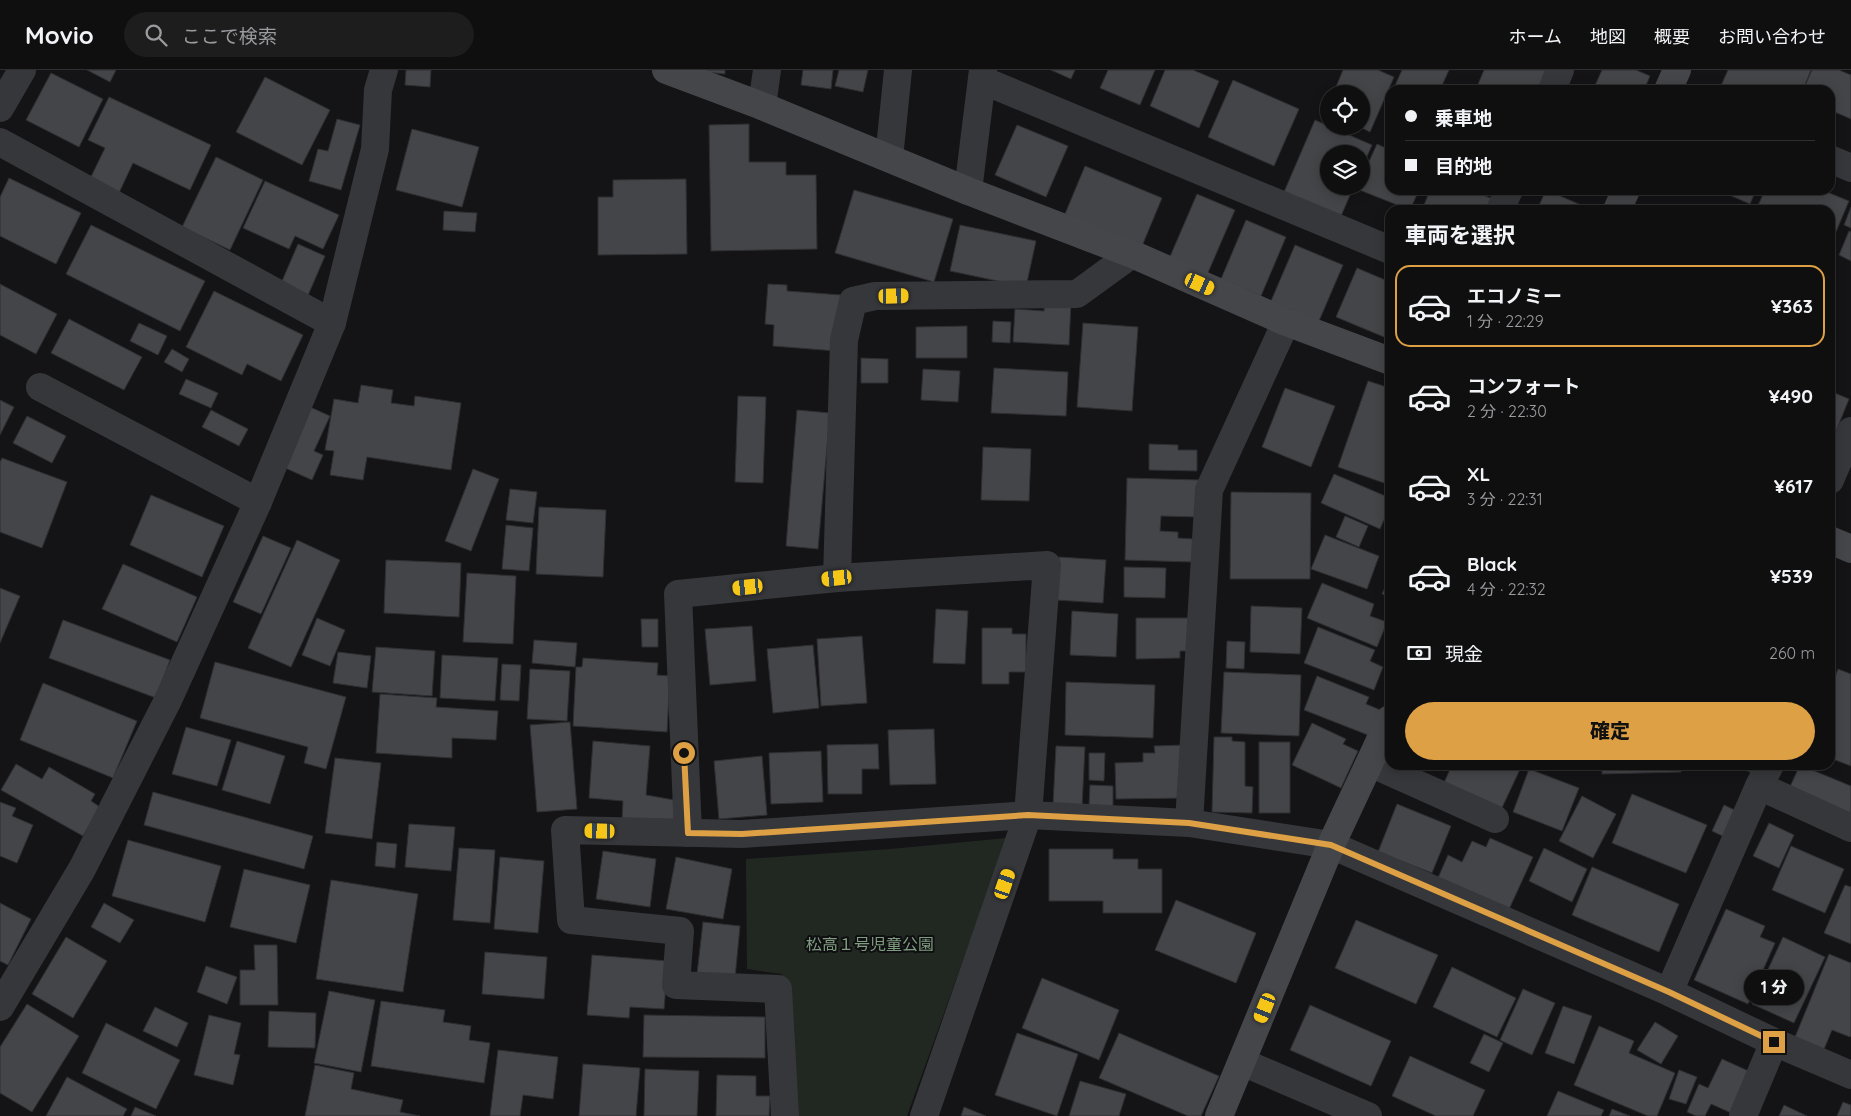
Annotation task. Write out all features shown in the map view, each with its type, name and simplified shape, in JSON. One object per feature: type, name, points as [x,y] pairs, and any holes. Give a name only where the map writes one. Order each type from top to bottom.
[{"type":"street","points":[[0,108],[22,70]]},
{"type":"street","points":[[0,1006],[82,869],[168,700],[258,502],[332,323],[375,149],[378,90],[384,70]]},
{"type":"street","points":[[666,70],[762,106],[968,191],[1132,254],[1286,322],[1385,359]]},
{"type":"street","points":[[762,106],[767,70]]},
{"type":"street","points":[[889,158],[898,70]]},
{"type":"street","points":[[1554,85],[1560,70]]},
{"type":"street","points":[[1670,85],[1677,70]]},
{"type":"street","points":[[968,191],[983,75],[1385,248]]},
{"type":"street","points":[[0,142],[332,323]]},
{"type":"street","points":[[1835,161],[1851,168]]},
{"type":"street","points":[[837,578],[844,340],[854,301],[875,296],[1077,294],[1132,254]]},
{"type":"street","points":[[1189,823],[1209,490],[1286,322]]},
{"type":"street","points":[[40,387],[258,502]]},
{"type":"street","points":[[1835,468],[1851,431]]},
{"type":"street","points":[[1835,542],[1851,549]]},
{"type":"street","points":[[688,833],[678,594],[837,578],[1047,565],[1028,815],[924,1116]]},
{"type":"street","points":[[1219,1116],[1331,845],[1385,730]]},
{"type":"street","points":[[1370,763],[1385,770]]},
{"type":"street","points":[[1386,770],[1495,819]]},
{"type":"street","points":[[1669,992],[1764,776],[1851,828]]},
{"type":"street","points":[[785,1116],[778,989],[676,985],[680,931],[571,920],[566,830],[742,834],[1028,815],[1189,823],[1331,845],[1669,992],[1774,1042],[1851,1075]]},
{"type":"street","points":[[1743,1116],[1774,1042]]},
{"type":"street","points":[[1242,1062],[1368,1116]]},
{"type":"green space","name":"松高１号児童公園","points":[[1007,838],[907,1116],[791,1116],[782,974],[747,969],[746,859],[890,849]]},
{"type":"building","points":[[87,70],[116,70],[110,82]]},
{"type":"building","points":[[406,70],[431,70],[430,87],[405,85]]},
{"type":"building","points":[[687,70],[725,70],[725,74]]},
{"type":"building","points":[[803,70],[833,70],[831,89],[801,85]]},
{"type":"building","points":[[839,70],[868,70],[863,92],[835,86]]},
{"type":"building","points":[[1051,70],[1075,70],[1071,79]]},
{"type":"building","points":[[1108,70],[1155,70],[1140,105],[1100,88]]},
{"type":"building","points":[[1165,70],[1193,70],[1219,81],[1199,128],[1150,106]]},
{"type":"building","points":[[1343,70],[1378,70],[1394,77],[1391,85],[1385,85],[1385,98],[1370,132],[1370,85],[1337,85]]},
{"type":"building","points":[[1402,70],[1449,70],[1442,85],[1395,85]]},
{"type":"building","points":[[1484,70],[1553,70],[1546,85],[1478,85]]},
{"type":"building","points":[[1602,70],[1636,70],[1650,76],[1646,85],[1595,85]]},
{"type":"building","points":[[1728,70],[1811,70],[1805,85],[1721,85]]},
{"type":"building","points":[[1812,70],[1839,70],[1851,75],[1851,119],[1835,112],[1835,85],[1805,85]]},
{"type":"building","points":[[51,73],[103,99],[79,147],[26,120]]},
{"type":"building","points":[[265,77],[330,110],[302,165],[236,132]]},
{"type":"building","points":[[1233,80],[1299,109],[1274,166],[1208,137]]},
{"type":"building","points":[[109,97],[211,145],[190,190],[133,163],[117,197],[88,183],[105,148],[88,140]]},
{"type":"building","points":[[337,119],[360,125],[341,190],[309,181],[318,149],[328,151]]},
{"type":"building","points":[[1315,120],[1320,122],[1320,135],[1349,135],[1372,145],[1370,150],[1370,145],[1320,145],[1320,195],[1350,195],[1341,216],[1284,192]]},
{"type":"building","points":[[749,124],[749,162],[786,162],[786,175],[816,175],[817,249],[711,251],[709,125]]},
{"type":"building","points":[[1017,125],[1068,146],[1046,197],[995,175]]},
{"type":"building","points":[[412,129],[479,147],[462,207],[396,190]]},
{"type":"building","points":[[1377,144],[1385,148],[1385,195],[1417,195],[1412,205],[1397,205],[1370,194],[1370,159]]},
{"type":"building","points":[[216,157],[263,180],[230,250],[182,227]]},
{"type":"building","points":[[1085,166],[1162,198],[1142,246],[1065,214]]},
{"type":"building","points":[[9,178],[81,213],[56,264],[0,236],[0,197]]},
{"type":"building","points":[[686,179],[687,254],[598,255],[598,197],[613,197],[613,180]]},
{"type":"building","points":[[265,181],[339,215],[323,249],[295,236],[289,249],[243,228]]},
{"type":"building","points":[[854,190],[953,219],[934,282],[835,253]]},
{"type":"building","points":[[1197,194],[1235,210],[1207,275],[1169,259]]},
{"type":"building","points":[[1428,195],[1483,195],[1500,202],[1498,205],[1424,205]]},
{"type":"building","points":[[1544,195],[1558,195],[1581,205],[1539,205]]},
{"type":"building","points":[[1729,195],[1754,195],[1750,204]]},
{"type":"building","points":[[1763,195],[1834,195],[1849,201],[1835,234],[1835,205],[1758,205]]},
{"type":"building","points":[[1851,207],[1851,228],[1844,225]]},
{"type":"building","points":[[444,211],[477,213],[475,232],[443,230]]},
{"type":"building","points":[[1246,220],[1286,237],[1261,296],[1221,279]]},
{"type":"building","points":[[91,225],[205,281],[180,331],[66,274]]},
{"type":"building","points":[[960,225],[1036,241],[1026,287],[950,271]]},
{"type":"building","points":[[1849,231],[1851,232],[1851,261],[1839,255]]},
{"type":"building","points":[[298,244],[325,256],[306,300],[279,288]]},
{"type":"building","points":[[1295,245],[1343,265],[1316,328],[1268,308]]},
{"type":"building","points":[[1357,268],[1385,280],[1384,337],[1336,317]]},
{"type":"building","points":[[0,284],[57,314],[36,354],[0,335]]},
{"type":"building","points":[[768,284],[787,285],[787,291],[841,295],[836,351],[773,346],[774,325],[765,324]]},
{"type":"building","points":[[214,291],[303,335],[281,381],[247,364],[242,375],[186,347]]},
{"type":"building","points":[[1045,301],[1071,303],[1069,345],[1013,342],[1015,309],[1044,311]]},
{"type":"building","points":[[69,319],[142,357],[124,390],[51,353]]},
{"type":"building","points":[[993,321],[1011,322],[1010,343],[992,342]]},
{"type":"building","points":[[139,323],[167,336],[158,355],[130,341]]},
{"type":"building","points":[[1083,323],[1138,327],[1132,411],[1077,407]]},
{"type":"building","points":[[967,326],[967,358],[916,358],[916,327]]},
{"type":"building","points":[[172,349],[189,359],[182,372],[164,362]]},
{"type":"building","points":[[861,358],[888,359],[888,383],[861,383]]},
{"type":"building","points":[[994,368],[1068,372],[1066,416],[991,413]]},
{"type":"building","points":[[923,369],[960,371],[958,402],[921,400]]},
{"type":"building","points":[[186,379],[218,393],[211,408],[179,394]]},
{"type":"building","points":[[1368,381],[1385,386],[1385,483],[1338,467]]},
{"type":"building","points":[[361,385],[393,390],[391,403],[414,406],[415,396],[461,403],[451,470],[367,457],[363,480],[330,475],[334,451],[325,450],[334,399],[358,403]]},
{"type":"building","points":[[1285,388],[1335,406],[1311,467],[1262,447]]},
{"type":"building","points":[[1835,393],[1849,399],[1835,434]]},
{"type":"building","points":[[738,396],[766,397],[763,483],[735,482]]},
{"type":"building","points":[[0,400],[14,407],[0,435]]},
{"type":"building","points":[[310,407],[330,416],[314,451],[323,455],[312,480],[283,467]]},
{"type":"building","points":[[211,410],[248,429],[239,446],[202,427]]},
{"type":"building","points":[[797,410],[830,413],[818,549],[786,546]]},
{"type":"building","points":[[27,416],[66,436],[52,463],[13,443]]},
{"type":"building","points":[[1149,444],[1178,445],[1178,450],[1197,450],[1197,471],[1149,470]]},
{"type":"building","points":[[983,447],[1031,449],[1029,501],[981,500]]},
{"type":"building","points":[[2,458],[67,482],[42,548],[0,532],[0,462]]},
{"type":"building","points":[[473,469],[499,479],[471,551],[445,541]]},
{"type":"building","points":[[1334,474],[1385,496],[1385,518],[1380,529],[1321,503]]},
{"type":"building","points":[[1127,478],[1199,480],[1198,517],[1161,516],[1160,531],[1178,532],[1178,538],[1193,539],[1192,562],[1125,560]]},
{"type":"building","points":[[510,489],[537,492],[533,523],[506,520]]},
{"type":"building","points":[[1231,492],[1311,493],[1310,579],[1230,579]]},
{"type":"building","points":[[151,495],[224,526],[202,577],[130,545]]},
{"type":"building","points":[[539,507],[606,510],[603,577],[536,574]]},
{"type":"building","points":[[1345,516],[1368,526],[1359,547],[1336,537]]},
{"type":"building","points":[[506,525],[533,528],[529,571],[502,569]]},
{"type":"building","points":[[1325,535],[1379,556],[1367,589],[1311,569]]},
{"type":"building","points":[[263,536],[291,548],[261,614],[233,602]]},
{"type":"building","points":[[297,540],[340,560],[291,667],[248,648]]},
{"type":"building","points":[[1059,557],[1106,560],[1103,603],[1056,600]]},
{"type":"building","points":[[386,560],[461,563],[459,617],[384,613]]},
{"type":"building","points":[[123,564],[197,597],[177,642],[102,609]]},
{"type":"building","points":[[1124,567],[1166,568],[1165,598],[1124,597]]},
{"type":"building","points":[[467,573],[516,576],[513,644],[463,642]]},
{"type":"building","points":[[1322,583],[1374,604],[1370,616],[1385,621],[1385,627],[1377,647],[1307,618]]},
{"type":"building","points":[[0,588],[20,596],[0,643]]},
{"type":"building","points":[[1251,606],[1302,608],[1300,654],[1250,652]]},
{"type":"building","points":[[936,609],[968,611],[965,664],[933,663]]},
{"type":"building","points":[[1072,611],[1118,614],[1116,657],[1070,655]]},
{"type":"building","points":[[317,618],[345,630],[330,666],[302,655]]},
{"type":"building","points":[[1136,618],[1188,618],[1188,651],[1180,651],[1180,658],[1136,659]]},
{"type":"building","points":[[641,619],[658,619],[658,647],[642,647]]},
{"type":"building","points":[[63,620],[170,660],[156,698],[49,658]]},
{"type":"building","points":[[752,626],[756,681],[710,685],[705,629]]},
{"type":"building","points":[[1318,627],[1375,650],[1370,661],[1383,667],[1374,690],[1304,663]]},
{"type":"building","points":[[982,628],[1012,628],[1012,634],[1026,634],[1026,672],[1009,672],[1009,684],[982,684]]},
{"type":"building","points":[[862,636],[867,703],[821,706],[817,639]]},
{"type":"building","points":[[534,640],[577,643],[575,667],[532,663]]},
{"type":"building","points":[[1227,641],[1245,642],[1244,669],[1226,668]]},
{"type":"building","points":[[813,645],[819,708],[773,713],[767,649]]},
{"type":"building","points":[[376,647],[435,651],[432,696],[372,692]]},
{"type":"building","points":[[338,652],[371,656],[367,688],[333,683]]},
{"type":"building","points":[[442,655],[498,658],[495,701],[440,698]]},
{"type":"building","points":[[583,658],[658,663],[657,675],[670,676],[667,732],[573,726],[576,667],[582,667]]},
{"type":"building","points":[[215,662],[346,697],[326,769],[304,763],[308,747],[200,718]]},
{"type":"building","points":[[502,664],[521,665],[519,701],[500,700]]},
{"type":"building","points":[[530,669],[570,671],[567,721],[527,719]]},
{"type":"building","points":[[1838,669],[1851,674],[1851,766],[1835,760],[1835,677]]},
{"type":"building","points":[[1224,672],[1301,675],[1299,736],[1221,733]]},
{"type":"building","points":[[1317,676],[1369,697],[1366,704],[1383,711],[1373,737],[1304,710]]},
{"type":"building","points":[[1066,682],[1155,685],[1153,738],[1065,735]]},
{"type":"building","points":[[43,683],[137,721],[113,778],[20,740]]},
{"type":"building","points":[[380,694],[437,698],[436,707],[498,711],[496,740],[452,738],[452,758],[376,753]]},
{"type":"building","points":[[570,722],[577,809],[537,812],[530,725]]},
{"type":"building","points":[[1312,723],[1346,739],[1343,744],[1358,751],[1341,788],[1292,765]]},
{"type":"building","points":[[186,727],[231,740],[217,786],[172,774]]},
{"type":"building","points":[[934,729],[936,784],[890,785],[888,730]]},
{"type":"building","points":[[1214,737],[1232,737],[1232,741],[1245,742],[1245,786],[1253,787],[1252,813],[1212,812]]},
{"type":"building","points":[[237,741],[285,756],[270,804],[222,790]]},
{"type":"building","points":[[593,741],[650,746],[646,795],[680,801],[679,826],[622,821],[623,801],[589,798]]},
{"type":"building","points":[[1259,742],[1290,742],[1290,813],[1259,813]]},
{"type":"building","points":[[878,744],[879,769],[862,769],[862,794],[828,794],[827,745]]},
{"type":"building","points":[[1185,745],[1186,798],[1116,799],[1115,763],[1143,762],[1143,753],[1155,753],[1154,746]]},
{"type":"building","points":[[1056,746],[1085,747],[1082,807],[1053,805]]},
{"type":"building","points":[[821,751],[823,802],[771,804],[769,753]]},
{"type":"building","points":[[1089,753],[1105,753],[1104,781],[1089,780]]},
{"type":"building","points":[[762,756],[767,815],[719,819],[714,761]]},
{"type":"building","points":[[335,758],[381,763],[372,839],[325,833]]},
{"type":"building","points":[[16,764],[42,779],[49,767],[95,794],[91,801],[100,807],[83,836],[1,790]]},
{"type":"building","points":[[1450,770],[1520,770],[1500,812],[1443,785]]},
{"type":"building","points":[[1529,770],[1579,788],[1562,831],[1513,812]]},
{"type":"building","points":[[1602,770],[1681,770],[1681,772],[1602,774]]},
{"type":"building","points":[[1746,770],[1764,770],[1760,777]]},
{"type":"building","points":[[1798,770],[1812,770],[1851,786],[1851,819],[1788,791]]},
{"type":"building","points":[[1090,785],[1113,786],[1113,807],[1089,806]]},
{"type":"building","points":[[153,792],[313,836],[304,869],[144,825]]},
{"type":"building","points":[[1632,794],[1707,825],[1686,873],[1612,843]]},
{"type":"building","points":[[1582,796],[1616,814],[1593,858],[1559,841]]},
{"type":"building","points":[[0,802],[16,808],[12,816],[33,825],[17,863],[0,856]]},
{"type":"building","points":[[1397,804],[1451,826],[1432,873],[1378,852]]},
{"type":"building","points":[[1724,805],[1743,814],[1731,840],[1712,831]]},
{"type":"building","points":[[1769,823],[1794,835],[1779,868],[1753,856]]},
{"type":"building","points":[[409,824],[455,827],[451,871],[405,867]]},
{"type":"building","points":[[1490,838],[1533,857],[1505,918],[1434,887],[1448,855],[1462,862],[1472,841],[1486,847]]},
{"type":"building","points":[[128,840],[221,866],[205,922],[112,896]]},
{"type":"building","points":[[377,842],[397,844],[395,868],[375,866]]},
{"type":"building","points":[[1791,846],[1844,869],[1825,913],[1772,890]]},
{"type":"building","points":[[459,848],[495,850],[490,923],[453,920]]},
{"type":"building","points":[[1544,848],[1587,869],[1572,902],[1529,881]]},
{"type":"building","points":[[1049,849],[1113,849],[1113,859],[1138,859],[1138,869],[1162,869],[1162,913],[1103,913],[1103,901],[1049,901]]},
{"type":"building","points":[[603,851],[656,859],[650,907],[596,899]]},
{"type":"building","points":[[500,857],[544,861],[538,933],[494,929]]},
{"type":"building","points":[[676,857],[732,869],[723,919],[666,909]]},
{"type":"building","points":[[1592,867],[1679,904],[1659,952],[1572,915]]},
{"type":"building","points":[[244,869],[310,885],[296,943],[230,927]]},
{"type":"building","points":[[331,880],[418,894],[403,992],[316,979]]},
{"type":"building","points":[[1845,885],[1851,887],[1851,944],[1824,933]]},
{"type":"building","points":[[1176,900],[1256,933],[1236,983],[1155,950]]},
{"type":"building","points":[[0,903],[31,919],[8,965],[0,961]]},
{"type":"building","points":[[104,903],[134,920],[120,943],[91,927]]},
{"type":"building","points":[[1726,909],[1765,926],[1760,937],[1775,943],[1748,1004],[1694,980]]},
{"type":"building","points":[[1356,920],[1438,955],[1416,1004],[1335,968]]},
{"type":"building","points":[[703,922],[740,926],[735,978],[697,974]]},
{"type":"building","points":[[66,937],[107,961],[73,1018],[32,994]]},
{"type":"building","points":[[1783,937],[1825,957],[1794,1023],[1752,1004]]},
{"type":"building","points":[[254,945],[277,945],[278,1005],[240,1005],[240,970],[255,970]]},
{"type":"building","points":[[485,952],[547,957],[544,999],[482,994]]},
{"type":"building","points":[[1829,954],[1851,963],[1851,1036],[1832,1030],[1822,1054],[1793,1042]]},
{"type":"building","points":[[592,955],[668,961],[664,1009],[630,1007],[629,1018],[587,1015]]},
{"type":"building","points":[[206,966],[237,977],[227,1004],[197,992]]},
{"type":"building","points":[[1452,967],[1516,998],[1497,1037],[1433,1007]]},
{"type":"building","points":[[1042,978],[1119,1010],[1099,1060],[1022,1028]]},
{"type":"building","points":[[1523,989],[1555,1003],[1532,1055],[1500,1040]]},
{"type":"building","points":[[329,991],[375,1000],[361,1072],[314,1063]]},
{"type":"building","points":[[381,1001],[445,1010],[443,1022],[471,1026],[469,1040],[490,1043],[484,1083],[371,1066]]},
{"type":"building","points":[[27,1004],[79,1036],[32,1112],[0,1093],[0,1047]]},
{"type":"building","points":[[1310,1005],[1391,1041],[1371,1086],[1290,1050]]},
{"type":"building","points":[[1563,1006],[1592,1016],[1574,1064],[1545,1053]]},
{"type":"building","points":[[155,1007],[188,1023],[177,1047],[143,1031]]},
{"type":"building","points":[[269,1011],[316,1013],[315,1048],[268,1047]]},
{"type":"building","points":[[209,1015],[241,1023],[234,1054],[240,1055],[233,1085],[194,1075]]},
{"type":"building","points":[[644,1015],[765,1017],[765,1058],[643,1057]]},
{"type":"building","points":[[1655,1022],[1678,1036],[1661,1064],[1637,1050]]},
{"type":"building","points":[[106,1023],[180,1060],[156,1109],[82,1073]]},
{"type":"building","points":[[1599,1026],[1634,1041],[1629,1053],[1675,1073],[1657,1116],[1648,1116],[1574,1085]]},
{"type":"building","points":[[1017,1033],[1078,1054],[1057,1116],[995,1095]]},
{"type":"building","points":[[1119,1033],[1219,1076],[1201,1116],[1188,1116],[1099,1078]]},
{"type":"building","points":[[1484,1034],[1503,1043],[1489,1072],[1470,1063]]},
{"type":"building","points":[[498,1050],[558,1057],[553,1099],[523,1095],[520,1116],[490,1116]]},
{"type":"building","points":[[1410,1056],[1485,1090],[1473,1116],[1436,1116],[1392,1096]]},
{"type":"building","points":[[1722,1059],[1755,1074],[1736,1115],[1711,1104],[1705,1116],[1696,1116],[1687,1112],[1699,1084],[1708,1088]]},
{"type":"building","points":[[583,1064],[640,1068],[636,1116],[579,1116]]},
{"type":"building","points":[[315,1065],[354,1073],[351,1089],[403,1100],[400,1112],[420,1116],[305,1116]]},
{"type":"building","points":[[645,1069],[699,1071],[697,1116],[644,1116]]},
{"type":"building","points":[[1679,1070],[1697,1077],[1686,1104],[1669,1099]]},
{"type":"building","points":[[717,1075],[756,1076],[756,1096],[770,1096],[769,1116],[716,1116]]},
{"type":"building","points":[[67,1077],[127,1109],[123,1116],[46,1116]]},
{"type":"building","points":[[1080,1081],[1126,1094],[1119,1116],[1069,1116]]},
{"type":"building","points":[[1558,1091],[1604,1110],[1601,1116],[1547,1116]]},
{"type":"building","points":[[1843,1102],[1851,1105],[1851,1116],[1837,1116]]},
{"type":"building","points":[[1784,1105],[1807,1116],[1779,1116]]},
{"type":"building","points":[[135,1107],[156,1116],[131,1116]]},
{"type":"building","points":[[964,1107],[986,1116],[961,1116]]},
{"type":"building","points":[[1612,1109],[1630,1116],[1609,1116]]},
{"type":"route","points":[[684,753],[688,833],[742,834],[1028,815],[1189,823],[1331,845],[1669,992],[1774,1042]]}]
